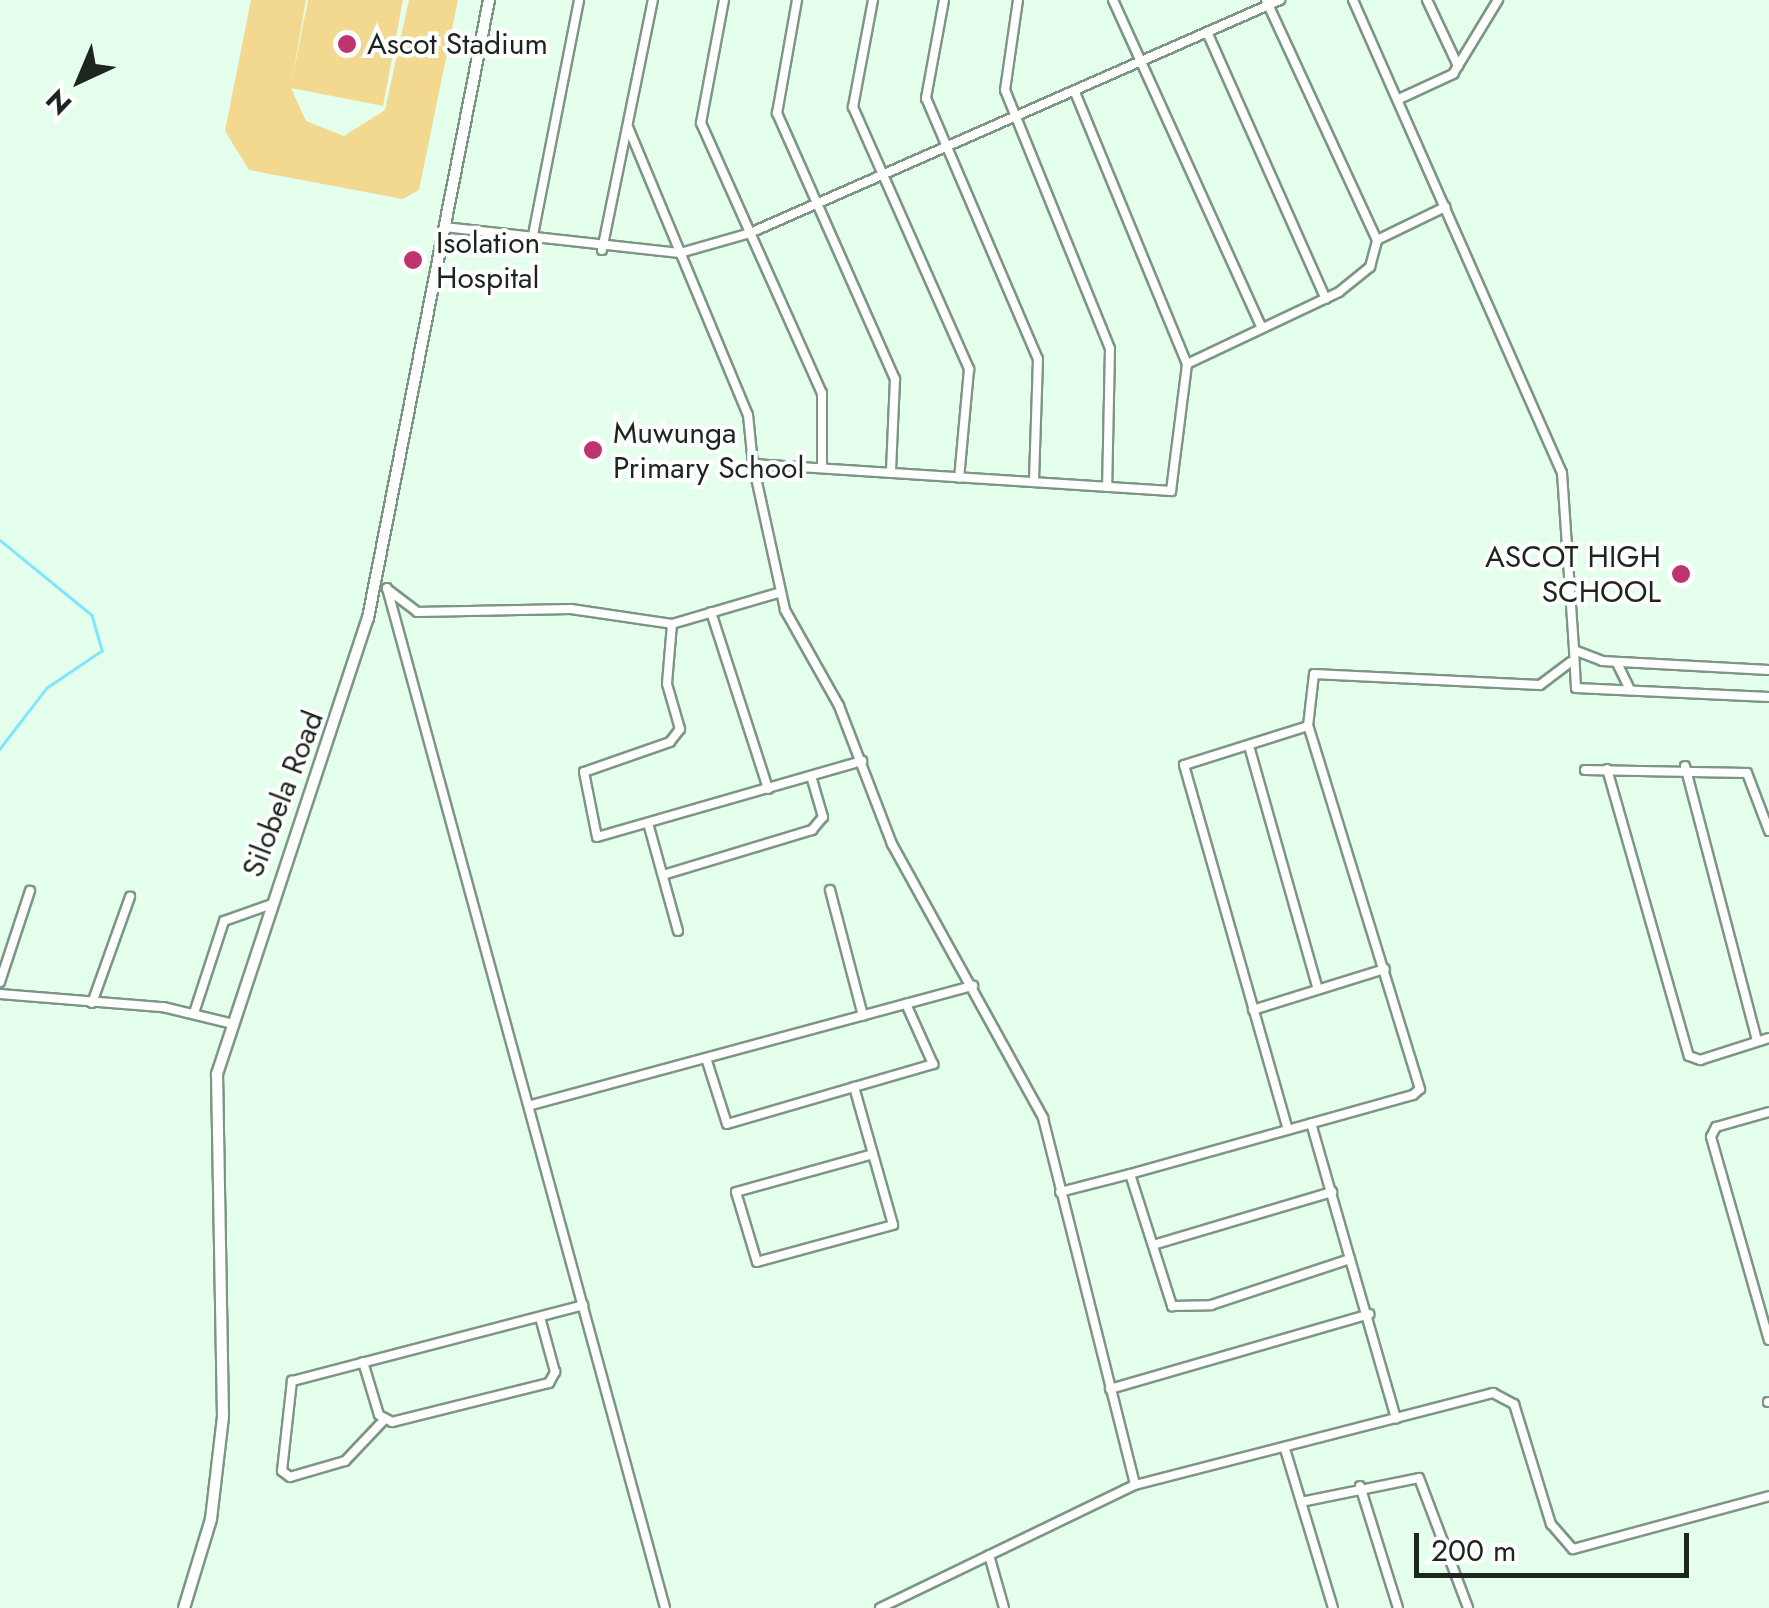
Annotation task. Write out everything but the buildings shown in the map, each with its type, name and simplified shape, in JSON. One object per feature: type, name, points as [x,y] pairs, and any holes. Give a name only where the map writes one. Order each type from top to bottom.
[{"type":"street","name":"Silobela Road","points":[[184,1608],[212,1519],[221,1437],[213,1117],[229,1023],[344,705],[376,580],[442,226],[490,0]]},
{"type":"street","points":[[532,240],[580,0]]},
{"type":"street","points":[[602,250],[653,0]]},
{"type":"street","points":[[724,0],[700,123],[822,393],[822,467]]},
{"type":"street","points":[[798,0],[776,113],[895,380],[891,469]]},
{"type":"street","points":[[873,0],[853,107],[880,176],[969,368],[960,478]]},
{"type":"street","points":[[944,0],[926,98],[1038,359],[1034,480]]},
{"type":"street","points":[[1018,0],[1005,90],[1013,119],[1110,348],[1107,487]]},
{"type":"street","points":[[1113,0],[1260,326]]},
{"type":"street","points":[[442,226],[602,250],[680,253],[750,233],[1142,63],[1267,2],[1280,0]]},
{"type":"street","points":[[1354,0],[1567,490],[1574,650],[1570,662],[1576,688],[1769,697]]},
{"type":"street","points":[[1427,0],[1458,66]]},
{"type":"street","points":[[1486,0],[1491,10]]},
{"type":"street","points":[[1400,99],[1458,66],[1498,0]]},
{"type":"street","points":[[1188,364],[1260,326],[1326,299],[1366,272],[1377,240],[1267,2]]},
{"type":"street","points":[[1207,32],[1326,299]]},
{"type":"street","points":[[753,464],[891,469],[960,478],[1107,487],[1176,486],[1188,364],[1075,92]]},
{"type":"street","points":[[628,127],[748,416],[753,464],[778,593],[862,761],[892,844],[1035,1096],[1135,1485]]},
{"type":"street","points":[[1377,240],[1445,207]]},
{"type":"street","points":[[376,580],[417,612],[572,609],[672,624],[778,593]]},
{"type":"street","points":[[387,588],[665,1608]]},
{"type":"street","points":[[710,612],[768,788]]},
{"type":"street","points":[[672,624],[667,684],[678,736],[589,765],[581,784],[597,837],[862,761]]},
{"type":"street","points":[[1574,650],[1617,663],[1769,670]]},
{"type":"street","points":[[1060,1192],[1420,1089],[1386,968],[1308,726],[1314,674],[1540,685],[1570,662]]},
{"type":"street","points":[[1617,663],[1629,688]]},
{"type":"street","points":[[1288,1129],[1184,771],[1188,762],[1308,726]]},
{"type":"street","points":[[1248,746],[1317,988]]},
{"type":"street","points":[[1685,766],[1757,1041]]},
{"type":"street","points":[[1585,770],[1685,766],[1747,773],[1769,831]]},
{"type":"street","points":[[1607,769],[1688,1056],[1769,1038]]},
{"type":"street","points":[[663,875],[812,830],[823,818],[810,776]]},
{"type":"street","points":[[648,824],[678,930]]},
{"type":"street","points":[[0,982],[30,890]]},
{"type":"street","points":[[830,890],[864,1016]]},
{"type":"street","points":[[92,1002],[130,897]]},
{"type":"street","points":[[194,1013],[224,920],[269,904]]},
{"type":"street","points":[[1254,1010],[1386,968]]},
{"type":"street","points":[[531,1105],[974,986]]},
{"type":"street","points":[[0,994],[194,1013],[229,1023]]},
{"type":"street","points":[[706,1058],[727,1124],[933,1064],[906,1004]]},
{"type":"street","points":[[854,1087],[893,1224],[757,1262],[736,1192],[873,1154]]},
{"type":"street","points":[[1769,1112],[1716,1127],[1711,1137],[1769,1340]]},
{"type":"street","points":[[1311,1123],[1396,1418]]},
{"type":"street","points":[[1130,1174],[1180,1312],[1350,1258]]},
{"type":"street","points":[[1153,1246],[1332,1192]]},
{"type":"street","points":[[540,1317],[555,1372],[549,1382],[384,1421],[345,1462],[290,1478],[282,1471],[292,1381],[583,1305]]},
{"type":"street","points":[[1110,1388],[1369,1314]]},
{"type":"street","points":[[362,1362],[384,1421]]},
{"type":"street","points":[[880,1608],[1135,1485],[1396,1418],[1504,1395],[1551,1524],[1572,1549],[1769,1496]]},
{"type":"street","points":[[1285,1449],[1333,1608]]},
{"type":"street","points":[[1301,1502],[1360,1486],[1418,1478],[1468,1608]]},
{"type":"street","points":[[1360,1486],[1398,1608]]},
{"type":"street","points":[[989,1556],[1004,1608]]},
{"type":"shaded area","points":[[251,0],[306,0],[291,85],[308,0],[403,0],[383,106],[291,88],[306,121],[344,136],[385,110],[409,0],[458,0],[419,190],[403,199],[249,170],[225,131]]},
{"type":"waterway","points":[[0,540],[92,615],[102,651],[47,688],[0,749]]},
{"type":"place","name":"Ascot Stadium","points":[[347,44]]},
{"type":"place","name":"Isolation Hospital","points":[[413,260]]},
{"type":"place","name":"Muwunga Primary School","points":[[593,450]]},
{"type":"place","name":"ASCOT HIGH SCHOOL","points":[[1681,574]]}]
